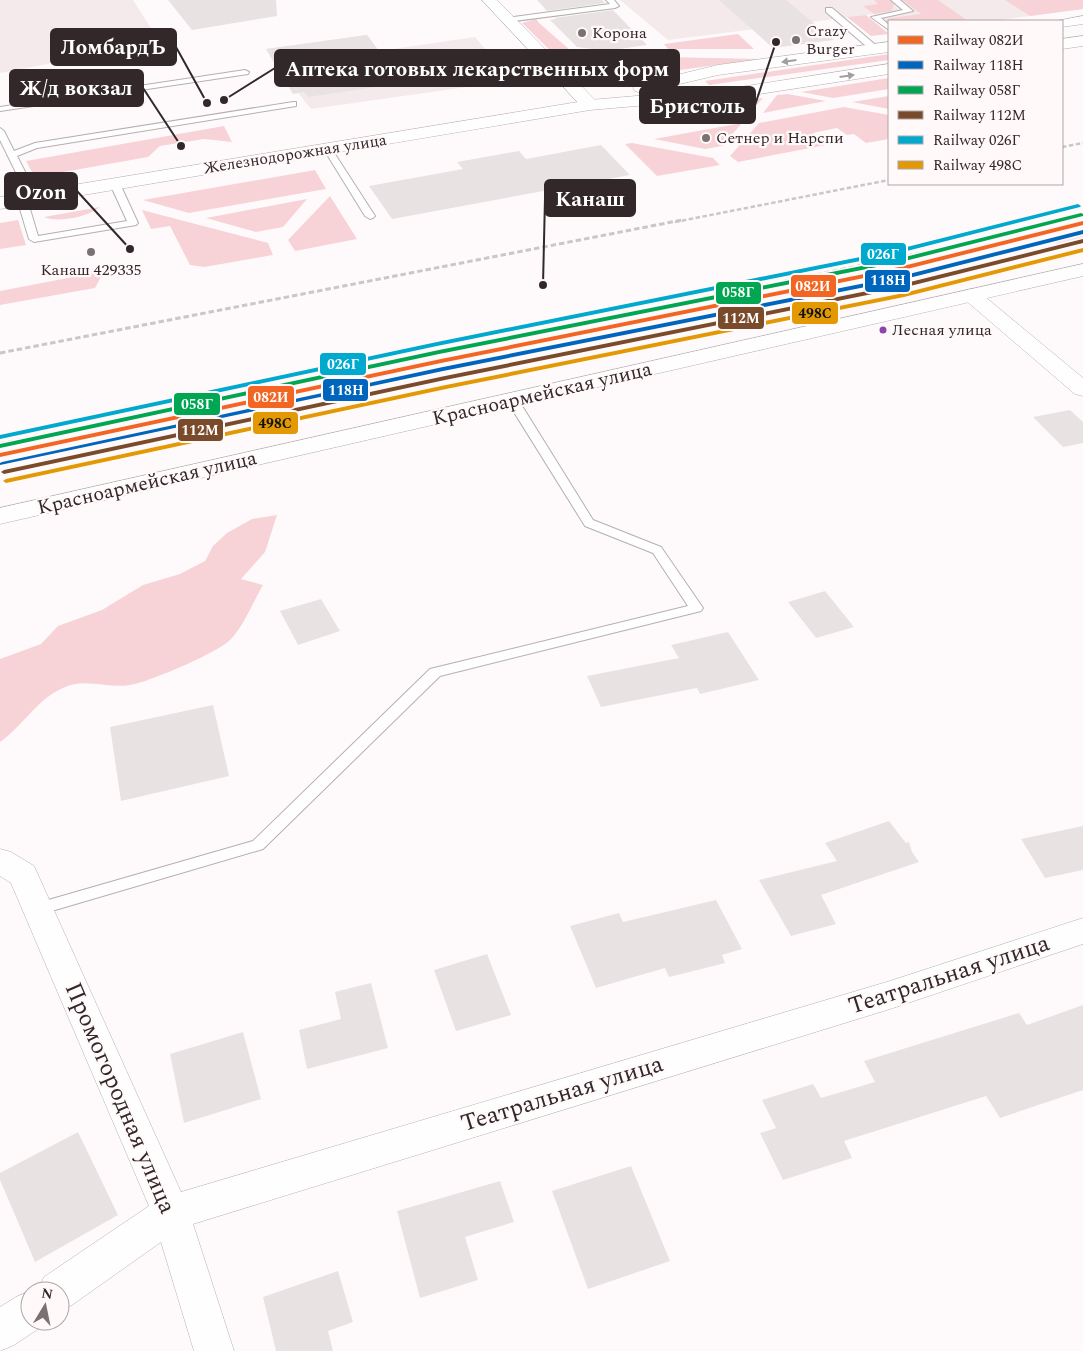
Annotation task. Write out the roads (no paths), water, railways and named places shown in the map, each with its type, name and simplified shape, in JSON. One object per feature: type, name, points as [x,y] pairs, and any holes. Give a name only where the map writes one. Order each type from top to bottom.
[{"type":"main road","points":[[488,0],[590,105]]},
{"type":"main road","points":[[1063,23],[1083,20]]},
{"type":"main road","points":[[1063,44],[1083,41]]},
{"type":"main road","name":"Железнодорожная улица","points":[[590,105],[657,84],[718,70],[882,48]]},
{"type":"main road","name":"Железнодорожная улица","points":[[0,203],[590,105],[740,92],[888,70]]},
{"type":"main road","name":"Красноармейская улица","points":[[0,516],[1083,270]]},
{"type":"main road","points":[[971,295],[1083,389]]},
{"type":"main road","name":"Промогородная улица","points":[[0,861],[23,875],[171,1213],[214,1351]]},
{"type":"main road","name":"Театральная улица","points":[[70,1283],[171,1213],[890,994],[1083,932]]},
{"type":"main road","points":[[0,1332],[20,1317]]},
{"type":"lane","points":[[507,20],[615,6],[610,0]]},
{"type":"lane","points":[[888,27],[875,17],[909,11],[896,0]]},
{"type":"lane","points":[[829,10],[882,48]]},
{"type":"lane","points":[[0,109],[245,72]]},
{"type":"lane","points":[[12,155],[35,146],[293,104]]},
{"type":"lane","points":[[0,130],[12,155],[27,198],[34,239],[134,223],[115,184]]},
{"type":"lane","points":[[326,148],[370,216]]},
{"type":"lane","points":[[38,909],[258,845],[435,672],[696,608],[657,550],[589,523],[513,401]]},
{"type":"railway","points":[[1063,147],[1083,143]]},
{"type":"railway","points":[[675,222],[888,180]]},
{"type":"railway","points":[[1054,222],[1083,216]]},
{"type":"railway","points":[[0,353],[682,220]]},
{"type":"railway","points":[[0,444],[926,252],[1060,220]]},
{"type":"rail line","name":"026Г","points":[[0,437],[437,344],[895,252],[1078,206]]},
{"type":"rail line","name":"058Г","points":[[0,446],[439,352],[897,261],[1081,215]]},
{"type":"rail line","name":"082И","points":[[0,455],[441,361],[899,269],[1083,223]]},
{"type":"rail line","name":"118Н","points":[[2,464],[443,369],[901,278],[1083,232]]},
{"type":"rail line","name":"112М","points":[[4,472],[445,378],[902,286],[1083,241]]},
{"type":"rail line","name":"498С","points":[[6,481],[446,387],[904,295],[1083,250]]},
{"type":"place","name":"Корона","points":[[582,33]]},
{"type":"place","name":"Crazy Burger","points":[[796,40]]},
{"type":"place","name":"Бристоль","points":[[776,42]]},
{"type":"place","name":"Аптека готовых лекарственных форм","points":[[224,100]]},
{"type":"place","name":"ЛомбардЪ","points":[[207,103]]},
{"type":"place","name":"Сетнер и Нарспи","points":[[706,138]]},
{"type":"place","name":"Ж/д вокзал","points":[[181,146]]},
{"type":"place","name":"Ozon","points":[[130,249]]},
{"type":"place","name":"Канаш 429335","points":[[91,252]]},
{"type":"place","name":"Канаш","points":[[543,285]]},
{"type":"place","name":"Лесная улица","points":[[883,330]]}]
